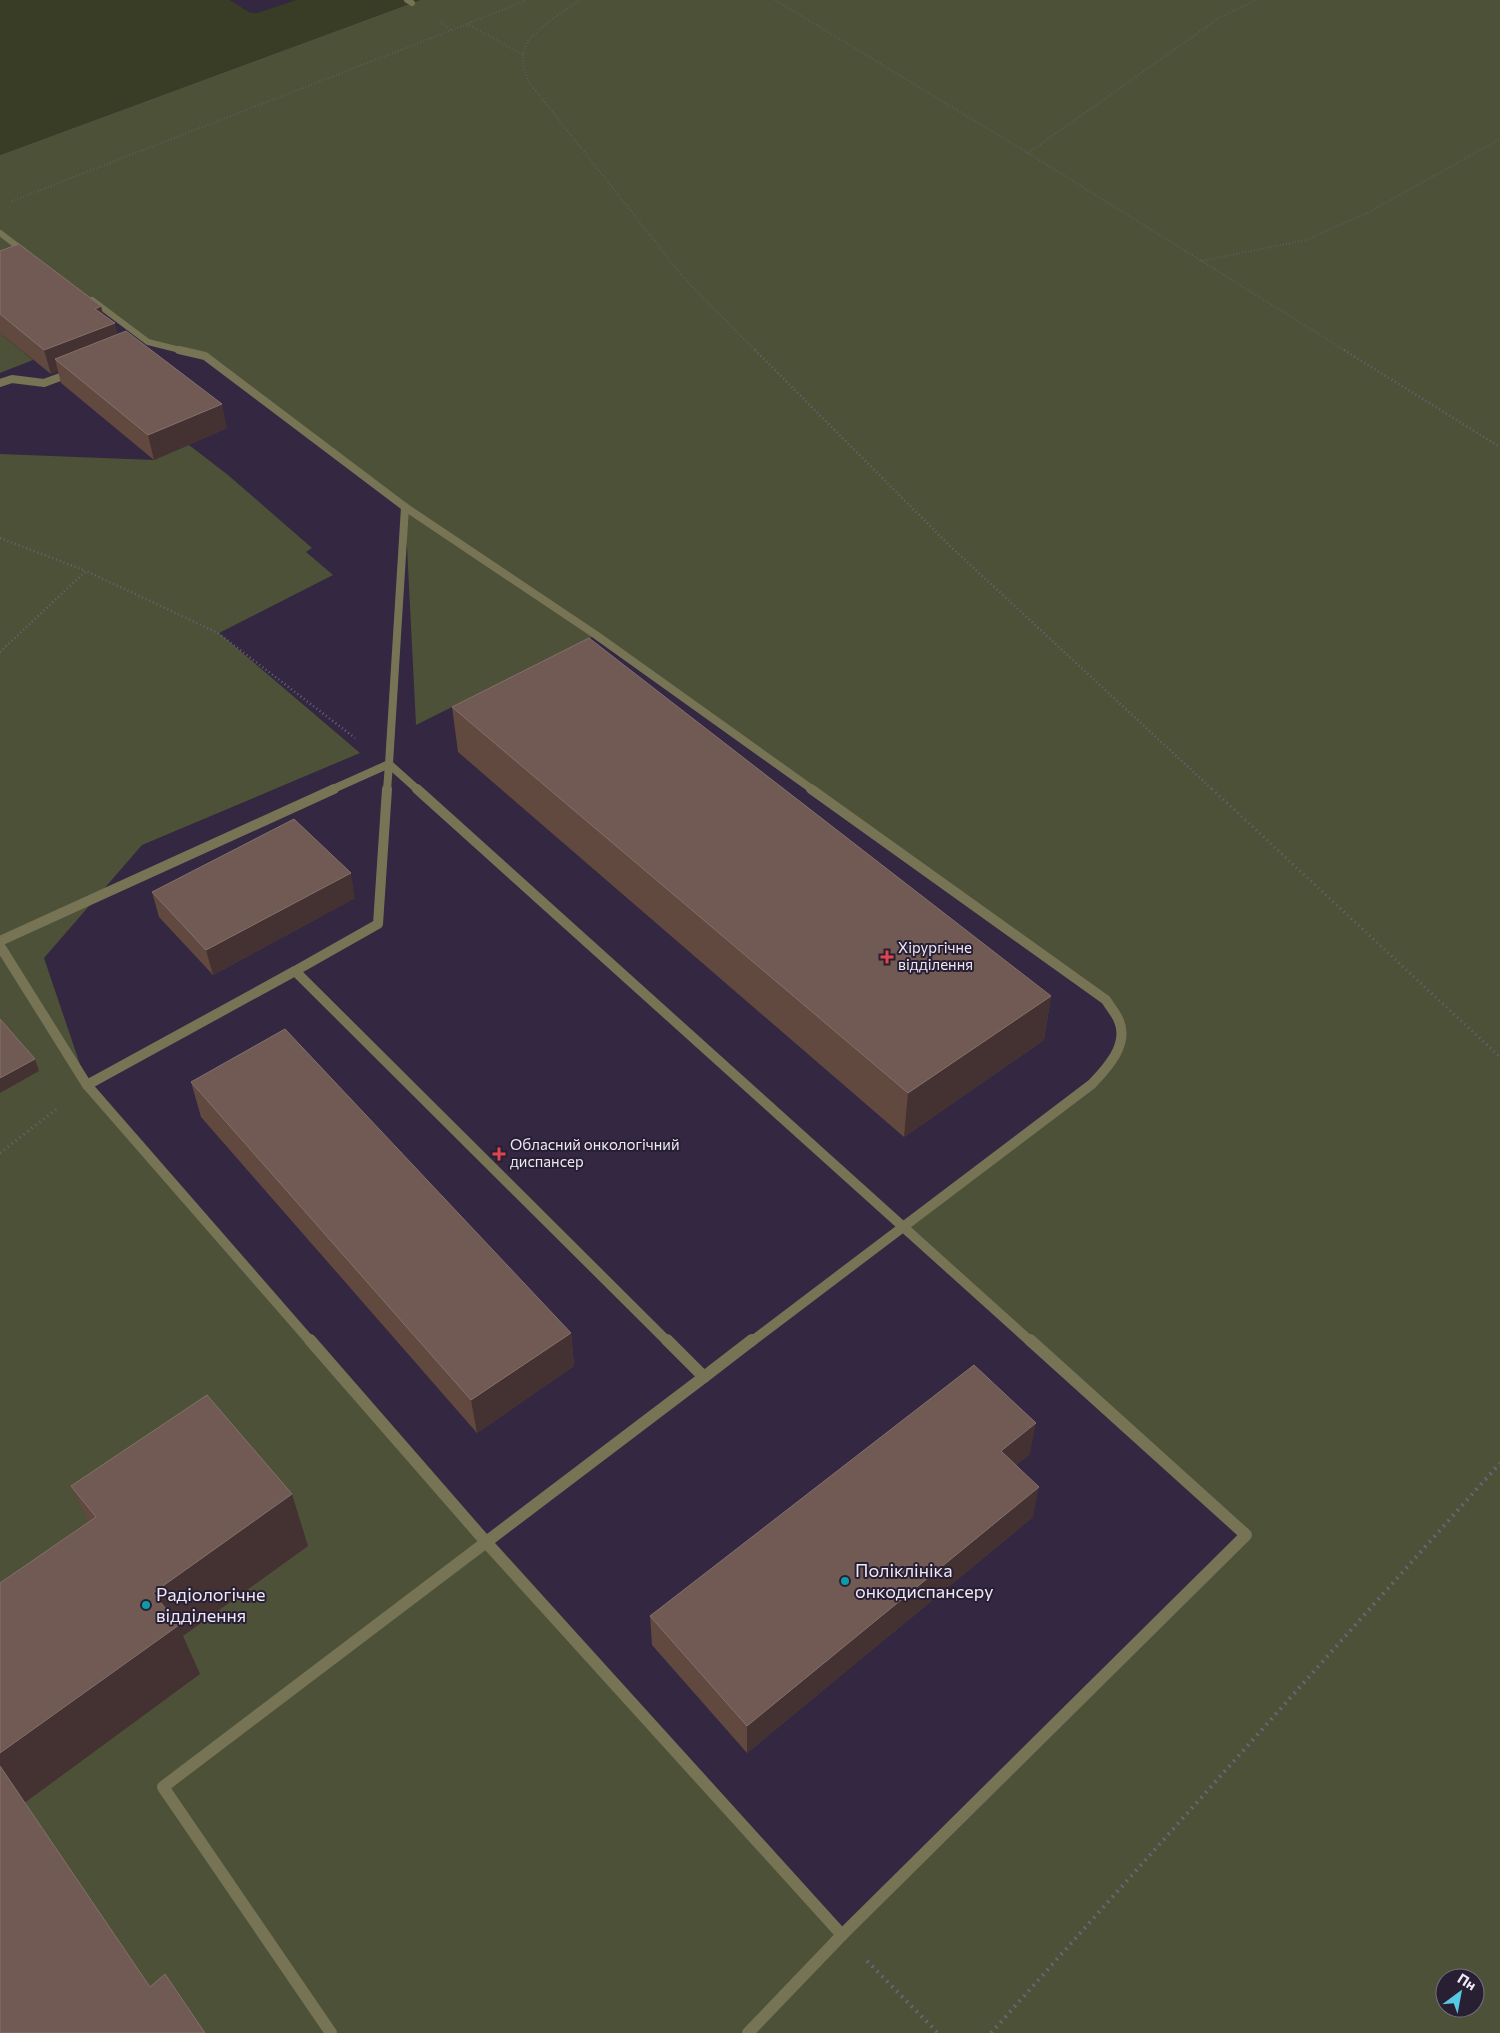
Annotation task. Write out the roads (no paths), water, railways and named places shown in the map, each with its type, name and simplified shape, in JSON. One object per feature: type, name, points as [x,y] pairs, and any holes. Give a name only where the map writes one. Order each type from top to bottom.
[{"type":"lane","points":[[0,233],[32,256]]},
{"type":"lane","points":[[86,296],[148,342],[205,356],[405,507],[596,635],[1106,1000],[1120,1023],[1120,1044],[1112,1062],[1092,1084],[163,1786],[331,2033]]},
{"type":"lane","points":[[139,345],[148,342]]},
{"type":"lane","points":[[0,384],[12,379],[44,383],[79,370]]},
{"type":"lane","points":[[87,1085],[378,924],[405,507]]},
{"type":"lane","points":[[0,941],[389,764]]},
{"type":"lane","points":[[389,764],[1246,1535],[842,1935],[748,2033]]},
{"type":"lane","points":[[0,946],[87,1085],[486,1542],[842,1935]]},
{"type":"lane","points":[[295,971],[704,1377]]},
{"type":"place","name":"Хірургічне відділення","points":[[887,957]]},
{"type":"place","name":"Обласний онкологічний диспансер","points":[[499,1154]]},
{"type":"place","name":"Поліклініка онкодиспансеру","points":[[845,1581]]},
{"type":"place","name":"Радіологічне відділення","points":[[146,1605]]}]
